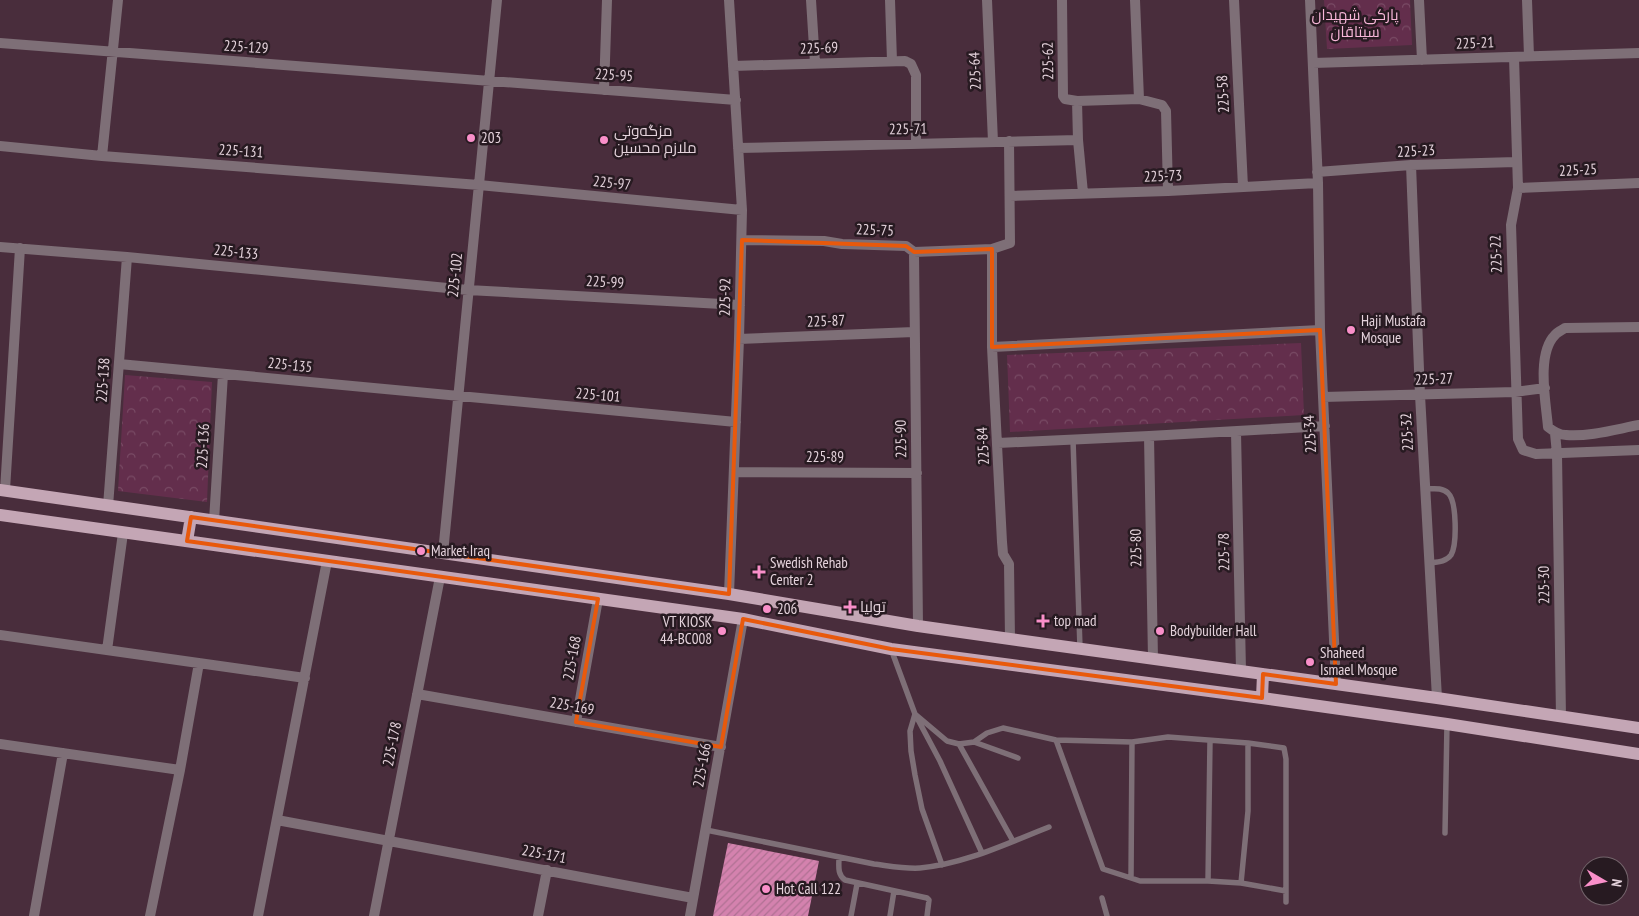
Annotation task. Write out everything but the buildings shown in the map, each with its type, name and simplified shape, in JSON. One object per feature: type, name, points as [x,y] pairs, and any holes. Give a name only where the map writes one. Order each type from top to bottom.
[{"type":"main road","points":[[2,490],[729,594],[918,626],[1639,728]]},
{"type":"main road","points":[[0,515],[743,619],[891,649],[1262,698],[1639,754]]},
{"type":"main road","points":[[187,542],[191,518]]},
{"type":"main road","points":[[1262,698],[1263,674]]},
{"type":"street","points":[[102,156],[118,0]]},
{"type":"street","name":"225-102","points":[[443,553],[497,0]]},
{"type":"street","points":[[604,90],[607,0]]},
{"type":"street","name":"225-92","points":[[729,0],[742,210],[729,594]]},
{"type":"street","points":[[811,0],[815,63]]},
{"type":"street","points":[[890,0],[892,61]]},
{"type":"street","name":"225-64","points":[[987,0],[994,142]]},
{"type":"street","name":"225-62","points":[[1062,0],[1063,97],[1077,101]]},
{"type":"street","points":[[1135,0],[1139,99]]},
{"type":"street","name":"225-58","points":[[1234,0],[1243,187]]},
{"type":"street","name":"225-34","points":[[1310,0],[1318,177],[1320,330],[1336,684]]},
{"type":"street","points":[[1419,0],[1422,60]]},
{"type":"street","points":[[1526,0],[1529,56]]},
{"type":"street","name":"225-129","points":[[0,43],[489,81]]},
{"type":"street","name":"225-21","points":[[1313,64],[1639,53]]},
{"type":"street","name":"225-22","points":[[1514,57],[1518,188],[1510,225],[1518,439],[1523,450],[1536,454],[1557,454]]},
{"type":"street","name":"225-69","points":[[733,66],[905,61],[911,64],[916,74],[916,144]]},
{"type":"street","name":"225-95","points":[[489,81],[736,100]]},
{"type":"street","points":[[1082,193],[1077,101],[1139,99],[1162,105],[1166,112],[1168,191]]},
{"type":"street","name":"225-71","points":[[738,148],[1078,140]]},
{"type":"street","points":[[1009,141],[1010,196]]},
{"type":"street","name":"225-131","points":[[0,146],[102,156],[479,185]]},
{"type":"street","name":"225-23","points":[[1318,177],[1411,165],[1516,162]]},
{"type":"street","name":"225-32","points":[[1411,165],[1420,395],[1436,698]]},
{"type":"street","name":"225-73","points":[[1010,196],[1243,187],[1318,177]]},
{"type":"street","name":"225-25","points":[[1518,188],[1639,183]]},
{"type":"street","name":"225-97","points":[[479,185],[742,210]]},
{"type":"street","name":"225-75","points":[[742,240],[824,241],[842,244],[906,246],[914,252],[992,249],[1010,243],[1010,196]]},
{"type":"street","name":"225-133","points":[[0,247],[127,257],[468,290]]},
{"type":"street","points":[[2,490],[20,248]]},
{"type":"street","name":"225-84","points":[[992,249],[992,348],[1003,554],[1009,564],[1010,639]]},
{"type":"street","name":"225-90","points":[[914,252],[918,626]]},
{"type":"street","name":"225-138","points":[[108,506],[127,257]]},
{"type":"street","name":"225-99","points":[[468,290],[740,305]]},
{"type":"street","name":"225-30","points":[[1562,717],[1557,454],[1555,433],[1548,427],[1544,376],[1546,349],[1555,334],[1565,328],[1639,327]]},
{"type":"street","points":[[992,348],[1320,330]]},
{"type":"street","name":"225-87","points":[[739,340],[914,332]]},
{"type":"street","name":"225-135","points":[[119,364],[458,397]]},
{"type":"street","name":"225-136","points":[[214,521],[223,374]]},
{"type":"street","name":"225-27","points":[[1323,397],[1515,392],[1545,388]]},
{"type":"street","name":"225-101","points":[[458,397],[736,422]]},
{"type":"street","points":[[1555,433],[1565,436],[1639,425]]},
{"type":"street","points":[[998,443],[1325,426]]},
{"type":"street","name":"225-78","points":[[1236,432],[1241,671]]},
{"type":"street","name":"225-80","points":[[1149,436],[1154,659]]},
{"type":"street","points":[[1557,454],[1639,450]]},
{"type":"street","name":"225-89","points":[[734,472],[917,473]]},
{"type":"street","points":[[107,650],[123,533]]},
{"type":"street","points":[[258,916],[327,561]]},
{"type":"street","name":"225-178","points":[[374,916],[440,577]]},
{"type":"street","name":"225-168","points":[[576,722],[598,599]]},
{"type":"street","name":"225-166","points":[[690,916],[743,619]]},
{"type":"street","points":[[0,635],[305,678]]},
{"type":"street","points":[[150,916],[180,770],[199,663]]},
{"type":"street","name":"225-169","points":[[417,694],[721,748]]},
{"type":"street","points":[[0,744],[180,770]]},
{"type":"street","points":[[34,916],[63,753]]},
{"type":"street","name":"225-171","points":[[277,820],[693,898]]},
{"type":"street","points":[[538,916],[547,870]]},
{"type":"lane","points":[[1073,440],[1080,648]]},
{"type":"lane","points":[[1425,488],[1441,489],[1449,494],[1453,502],[1454,512],[1454,546],[1452,554],[1440,562],[1429,563]]},
{"type":"lane","points":[[891,649],[915,714],[940,761],[982,853]]},
{"type":"lane","points":[[915,714],[946,741],[958,744],[974,742],[1003,728],[1056,740],[1132,742],[1168,737],[1248,743],[1284,748],[1286,759],[1286,902]]},
{"type":"lane","points":[[915,714],[910,731],[914,775],[922,809],[942,865]]},
{"type":"lane","points":[[1445,833],[1447,724]]},
{"type":"lane","points":[[1056,740],[1103,869],[1140,880],[1241,883],[1286,891]]},
{"type":"lane","points":[[1208,881],[1210,741]]},
{"type":"lane","points":[[974,742],[1018,758]]},
{"type":"lane","points":[[1131,878],[1132,742]]},
{"type":"lane","points":[[1241,883],[1248,810],[1248,743]]},
{"type":"lane","points":[[958,744],[1013,841]]},
{"type":"lane","points":[[706,830],[839,857],[896,867],[919,868],[942,865],[982,853],[1049,827]]},
{"type":"lane","points":[[839,857],[839,872],[845,880],[928,899],[927,916]]},
{"type":"lane","points":[[852,916],[857,884]]},
{"type":"lane","points":[[890,916],[894,891]]},
{"type":"lane","points":[[1102,898],[1107,916]]},
{"type":"highlighted area","points":[[742,240],[906,246],[914,252],[992,249],[992,347],[1320,330],[1336,684],[1263,674],[1262,698],[891,649],[743,619],[721,747],[576,722],[598,599],[187,541],[191,517],[729,594]]},
{"type":"green space","name":"پارکی شهیدان سیتاقان","points":[[1324,0],[1410,0],[1412,45],[1327,49]]},
{"type":"green space","points":[[1301,343],[1304,415],[1010,432],[1007,355]]},
{"type":"green space","points":[[125,375],[212,382],[207,502],[118,491]]},
{"type":"place","name":"203","points":[[471,138]]},
{"type":"place","name":"مزگه‌وتی ملازم محسین","points":[[604,140]]},
{"type":"place","name":"Haji Mustafa Mosque","points":[[1351,330]]},
{"type":"place","name":"Market Iraq","points":[[421,551]]},
{"type":"place","name":"Swedish Rehab Center 2","points":[[759,572]]},
{"type":"place","name":"تولیا","points":[[850,607]]},
{"type":"place","name":"206","points":[[767,609]]},
{"type":"place","name":"top mad","points":[[1043,621]]},
{"type":"place","name":"VT KIOSK 44-BC008","points":[[722,631]]},
{"type":"place","name":"Bodybuilder Hall","points":[[1160,631]]},
{"type":"place","name":"Shaheed Ismael Mosque","points":[[1310,662]]},
{"type":"place","name":"Hot Call 122","points":[[766,889]]}]
